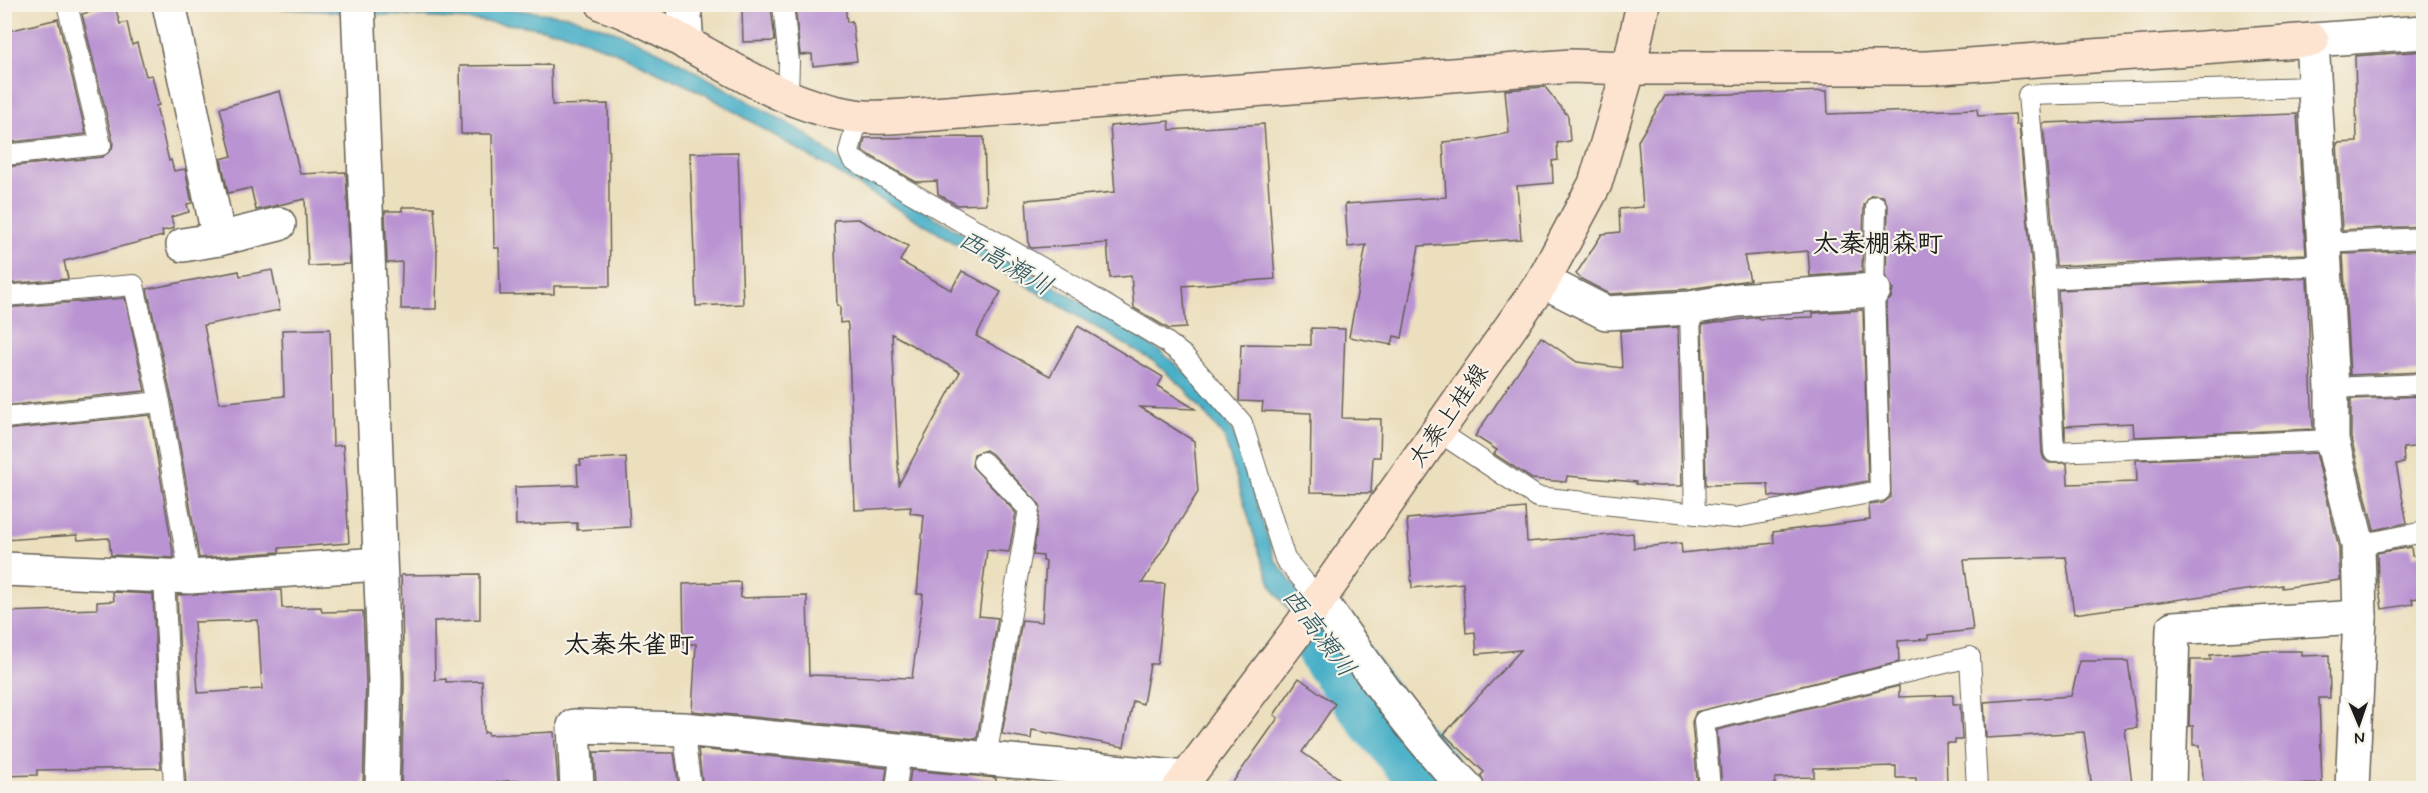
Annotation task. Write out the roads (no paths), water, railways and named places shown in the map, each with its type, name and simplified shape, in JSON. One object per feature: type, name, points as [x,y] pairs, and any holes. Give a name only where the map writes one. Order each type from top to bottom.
[{"type":"street","points":[[603,4],[632,14],[687,44],[817,108],[858,117],[920,115],[1571,66],[1927,68],[2424,32]]},
{"type":"street","points":[[684,4],[687,44]]},
{"type":"street","name":"太秦上桂線","points":[[1183,783],[1439,432],[1544,281],[1594,184],[1629,68],[1643,4]]},
{"type":"street","points":[[169,8],[219,239]]},
{"type":"street","points":[[357,10],[385,682],[382,789]]},
{"type":"street","points":[[2312,40],[2332,388],[2332,440],[2358,545],[2360,617],[2352,789]]},
{"type":"street","points":[[183,245],[219,239],[279,224]]},
{"type":"street","points":[[1544,281],[1606,313],[1690,308],[1737,300],[1874,290]]},
{"type":"street","points":[[4,569],[177,576],[379,564]]},
{"type":"street","points":[[1310,611],[1467,789]]},
{"type":"street","points":[[2169,789],[2173,628],[2360,617]]},
{"type":"street","points":[[578,789],[574,726],[683,729],[986,758],[1183,783]]},
{"type":"lane","points":[[4,155],[101,145],[67,4]]},
{"type":"lane","points":[[783,4],[789,62],[788,95]]},
{"type":"lane","points":[[2314,87],[2028,96],[2045,279],[2054,452],[2332,440]]},
{"type":"lane","points":[[858,117],[849,152],[852,159],[1084,292],[1165,341],[1184,356],[1242,423],[1285,559],[1310,611]]},
{"type":"lane","points":[[1439,432],[1538,497],[1735,518],[1880,491],[1874,290],[1876,206]]},
{"type":"lane","points":[[2045,279],[2324,254],[2424,238]]},
{"type":"lane","points":[[4,296],[134,285],[160,402],[177,576],[174,789]]},
{"type":"lane","points":[[1690,308],[1695,514]]},
{"type":"lane","points":[[2332,388],[2424,384]]},
{"type":"lane","points":[[4,418],[160,402]]},
{"type":"lane","points":[[983,462],[1029,509],[986,758]]},
{"type":"lane","points":[[2358,545],[2424,532]]},
{"type":"lane","points":[[1710,789],[1704,721],[1970,657],[1977,789]]},
{"type":"lane","points":[[683,729],[691,789]]},
{"type":"lane","points":[[896,789],[901,751]]},
{"type":"water","points":[[465,4],[569,16],[619,33],[668,56],[805,133],[840,162],[1086,305],[1160,351],[1195,381],[1217,407],[1234,434],[1275,560],[1392,717],[1378,727],[1273,589],[1260,555],[1224,437],[1185,389],[1153,361],[705,94],[615,52],[566,33],[469,20],[223,5]]},
{"type":"waterway","name":"西高瀬川","points":[[1330,650],[1382,719],[1440,788]]},
{"type":"district","name":"太秦棚森町","points":[[1878,245]]},
{"type":"district","name":"太秦朱雀町","points":[[629,646]]}]
